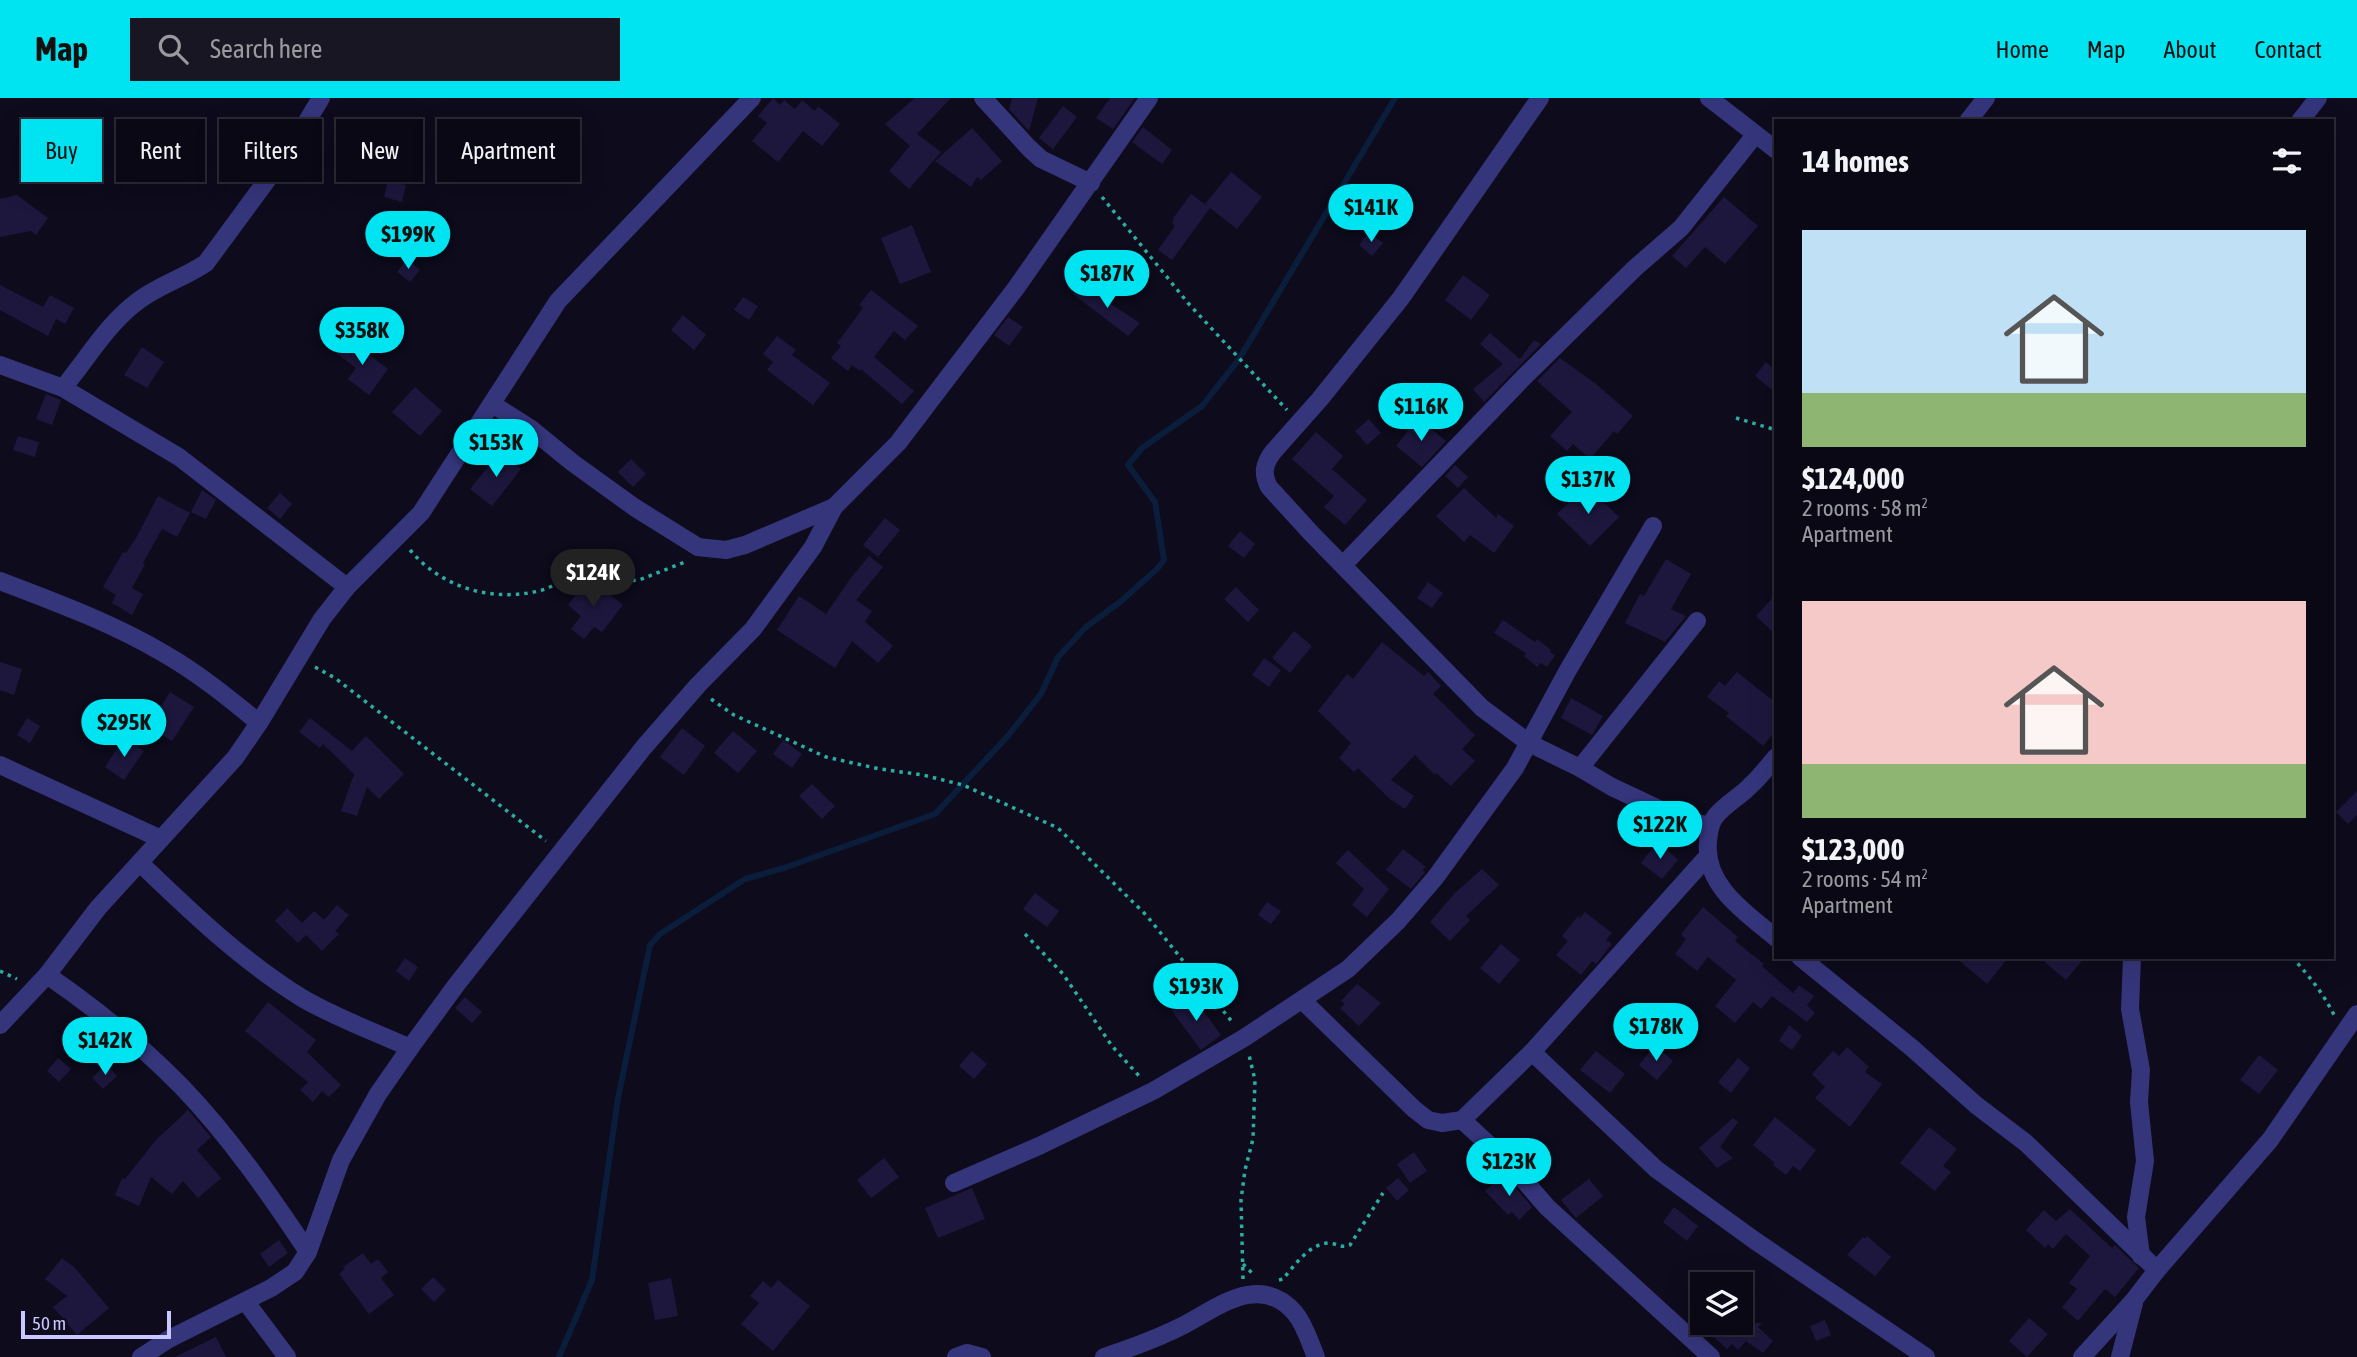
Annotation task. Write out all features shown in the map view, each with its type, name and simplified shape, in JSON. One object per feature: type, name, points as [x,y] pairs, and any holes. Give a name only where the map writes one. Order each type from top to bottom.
[{"type":"street","points":[[63,388],[112,325],[138,301],[206,263],[292,146],[321,98]]},
{"type":"street","points":[[0,1025],[47,975],[98,908],[228,766],[259,723],[323,619],[347,587],[421,513],[558,301],[752,98]]},
{"type":"street","points":[[983,98],[1041,159],[1091,183]]},
{"type":"street","points":[[141,1357],[169,1339],[271,1289],[295,1272],[308,1252],[341,1160],[378,1094],[410,1048],[457,984],[644,747],[753,628],[813,547],[834,507],[906,433],[1016,289],[1149,98]]},
{"type":"street","points":[[1541,98],[1401,298],[1266,461],[1265,479],[1269,487],[1482,708],[1529,743],[1612,787],[1680,819],[1710,826]]},
{"type":"street","points":[[1710,98],[1774,149]]},
{"type":"street","points":[[1970,119],[1986,98]]},
{"type":"street","points":[[2302,119],[2318,98]]},
{"type":"street","points":[[1343,565],[1524,377],[1635,268],[1681,228],[1755,135]]},
{"type":"street","points":[[0,365],[63,388],[179,457],[347,587]]},
{"type":"street","points":[[492,404],[530,428],[634,507],[698,547],[726,550],[745,545],[834,507]]},
{"type":"street","points":[[954,1183],[1153,1091],[1244,1038],[1348,969],[1398,921],[1436,878],[1515,768],[1567,670],[1653,526]]},
{"type":"street","points":[[0,581],[88,615],[163,652],[215,687],[259,723]]},
{"type":"street","points":[[1580,768],[1697,621]]},
{"type":"street","points":[[1774,759],[1750,786],[1727,804],[1710,826],[1706,857],[1712,875],[1724,891],[1774,936]]},
{"type":"street","points":[[0,765],[161,839]]},
{"type":"street","points":[[1302,1000],[1428,1120],[1442,1123],[1462,1120],[1532,1052],[1706,857]]},
{"type":"street","points":[[141,863],[199,919],[265,973],[305,999],[410,1048]]},
{"type":"street","points":[[1802,959],[1912,1048],[1976,1105],[2026,1143],[2157,1270]]},
{"type":"street","points":[[2132,959],[2130,1009],[2141,1070],[2139,1102],[2145,1161],[2136,1217],[2141,1256]]},
{"type":"street","points":[[47,975],[129,1037],[182,1088],[270,1195],[308,1252]]},
{"type":"street","points":[[2082,1357],[2270,1140],[2357,1014]]},
{"type":"street","points":[[1532,1052],[1656,1169],[1754,1240],[1926,1357]]},
{"type":"street","points":[[1462,1120],[1510,1163],[1547,1207],[1711,1357]]},
{"type":"street","points":[[1104,1357],[1181,1327],[1243,1295],[1265,1295],[1296,1314],[1316,1357]]},
{"type":"street","points":[[2120,1357],[2134,1300]]},
{"type":"street","points":[[246,1302],[286,1357]]},
{"type":"street","points":[[956,1357],[967,1353],[982,1357]]},
{"type":"path","points":[[1091,183],[1188,303],[1298,422]]},
{"type":"path","points":[[1736,418],[1774,429]]},
{"type":"path","points":[[398,534],[413,553],[458,587],[508,595],[542,590],[574,576],[617,568],[626,581],[639,580],[689,561]]},
{"type":"path","points":[[298,657],[334,678],[561,852]]},
{"type":"path","points":[[698,685],[715,702],[734,715],[826,757],[963,785],[1058,828],[1147,916],[1244,1038],[1255,1080],[1254,1139],[1245,1170],[1241,1200],[1243,1295]]},
{"type":"path","points":[[1025,934],[1063,974],[1112,1046],[1153,1091]]},
{"type":"path","points":[[2294,959],[2311,977],[2328,1002],[2343,1035]]},
{"type":"path","points":[[1275,1281],[1283,1279],[1307,1252],[1318,1246],[1326,1243],[1345,1247],[1350,1245],[1383,1194]]},
{"type":"path","points":[[1242,1262],[1259,1279]]},
{"type":"building","points":[[773,98],[780,105],[784,100],[795,109],[802,100],[815,111],[818,106],[840,124],[822,146],[803,131],[778,162],[752,141],[767,123],[758,116]]},
{"type":"building","points":[[915,98],[951,98],[917,134],[941,152],[909,189],[889,171],[910,146],[885,124]]},
{"type":"building","points":[[1012,98],[1038,98],[1029,131],[1009,109]]},
{"type":"building","points":[[1110,98],[1135,98],[1113,129],[1096,118]]},
{"type":"building","points":[[1063,106],[1077,117],[1053,149],[1039,138]]},
{"type":"building","points":[[1143,127],[1172,150],[1162,164],[1132,142]]},
{"type":"building","points":[[972,128],[1002,161],[981,180],[977,177],[971,187],[935,161]]},
{"type":"building","points":[[1231,172],[1262,197],[1237,229],[1205,204]]},
{"type":"building","points":[[388,182],[406,185],[402,202],[384,197]]},
{"type":"building","points":[[1191,194],[1210,208],[1172,260],[1158,250],[1175,226],[1172,223],[1174,217]]},
{"type":"building","points":[[17,195],[48,218],[36,235],[31,231],[0,237],[0,199]]},
{"type":"building","points":[[1724,197],[1758,226],[1725,264],[1705,247],[1686,268],[1672,256]]},
{"type":"building","points":[[912,225],[931,272],[900,284],[881,238]]},
{"type":"building","points":[[1369,232],[1383,243],[1372,256],[1359,245]]},
{"type":"building","points":[[407,259],[420,270],[410,282],[397,272]]},
{"type":"building","points":[[1463,275],[1490,295],[1471,320],[1445,300]]},
{"type":"building","points":[[1080,284],[1140,323],[1128,336],[1073,294]]},
{"type":"building","points":[[0,285],[43,307],[50,295],[74,308],[65,324],[56,319],[48,336],[0,310]]},
{"type":"building","points":[[871,290],[918,326],[905,340],[894,331],[874,357],[914,391],[902,404],[861,369],[860,371],[852,365],[848,371],[831,358],[841,346],[837,343],[863,308],[859,305]]},
{"type":"building","points":[[743,297],[758,306],[749,320],[734,310]]},
{"type":"building","points":[[683,315],[706,335],[694,350],[671,330]]},
{"type":"building","points":[[1008,317],[1023,327],[1009,346],[994,335]]},
{"type":"building","points":[[1490,333],[1520,359],[1534,340],[1541,344],[1484,402],[1473,389],[1503,364],[1480,344]]},
{"type":"building","points":[[777,336],[796,350],[792,355],[830,383],[813,405],[767,370],[773,362],[763,354]]},
{"type":"building","points":[[347,338],[388,369],[369,395],[348,379],[356,368],[336,353]]},
{"type":"building","points":[[142,347],[164,362],[147,388],[124,375]]},
{"type":"building","points":[[1560,358],[1633,416],[1617,434],[1614,431],[1590,459],[1573,444],[1567,451],[1550,436],[1572,412],[1537,381]]},
{"type":"building","points":[[1766,362],[1774,369],[1774,391],[1755,376]]},
{"type":"building","points":[[415,387],[442,411],[420,436],[392,412]]},
{"type":"building","points":[[46,394],[61,400],[52,425],[36,419]]},
{"type":"building","points":[[1418,418],[1446,441],[1422,467],[1396,446]]},
{"type":"building","points":[[1369,419],[1381,433],[1367,445],[1355,431]]},
{"type":"building","points":[[1316,432],[1343,456],[1332,469],[1367,500],[1345,525],[1324,507],[1334,496],[1292,459]]},
{"type":"building","points":[[18,436],[39,442],[35,457],[13,450]]},
{"type":"building","points":[[500,452],[521,469],[492,506],[470,489]]},
{"type":"building","points":[[631,459],[646,474],[633,487],[618,472]]},
{"type":"building","points":[[1455,465],[1468,477],[1458,488],[1445,476]]},
{"type":"building","points":[[1586,485],[1619,517],[1590,546],[1557,514]]},
{"type":"building","points":[[1464,488],[1496,518],[1498,514],[1514,526],[1494,553],[1470,535],[1464,542],[1436,516]]},
{"type":"building","points":[[202,490],[216,500],[206,519],[191,512]]},
{"type":"building","points":[[280,493],[292,504],[280,519],[267,508]]},
{"type":"building","points":[[158,496],[190,513],[177,537],[162,529],[132,588],[143,594],[132,615],[112,603],[116,595],[103,587],[123,552],[126,553],[136,538]]},
{"type":"building","points":[[885,518],[900,530],[878,557],[863,545]]},
{"type":"building","points":[[1240,531],[1255,544],[1244,558],[1228,546]]},
{"type":"building","points":[[869,556],[883,567],[856,600],[872,611],[865,622],[893,646],[878,663],[852,641],[835,668],[777,630],[799,596],[826,614]]},
{"type":"building","points":[[1666,559],[1691,574],[1671,609],[1686,616],[1665,642],[1625,623],[1640,594],[1644,596]]},
{"type":"building","points":[[589,578],[623,605],[602,632],[594,627],[584,639],[571,629],[581,616],[568,605]]},
{"type":"building","points":[[1428,582],[1443,593],[1432,608],[1417,598]]},
{"type":"building","points":[[1236,587],[1259,610],[1248,622],[1224,599]]},
{"type":"building","points":[[1774,596],[1774,633],[1756,616]]},
{"type":"building","points":[[1503,620],[1551,650],[1555,655],[1547,667],[1541,663],[1537,667],[1524,656],[1526,653],[1494,633]]},
{"type":"building","points":[[1294,631],[1312,646],[1290,673],[1272,658]]},
{"type":"building","points":[[1382,642],[1424,676],[1428,672],[1441,686],[1433,694],[1475,735],[1462,749],[1475,761],[1451,786],[1436,773],[1435,775],[1415,755],[1391,780],[1414,796],[1405,809],[1390,799],[1358,768],[1354,772],[1339,758],[1351,743],[1318,711],[1347,674],[1353,679]]},
{"type":"building","points":[[1264,658],[1281,670],[1269,687],[1252,675]]},
{"type":"building","points":[[0,662],[22,669],[14,695],[0,690]]},
{"type":"building","points":[[1737,672],[1774,701],[1774,732],[1763,746],[1726,716],[1729,713],[1707,697],[1719,681],[1725,686]]},
{"type":"building","points":[[170,692],[194,707],[172,741],[148,726]]},
{"type":"building","points":[[1571,698],[1603,716],[1592,735],[1561,718]]},
{"type":"building","points":[[27,718],[40,726],[30,743],[17,735]]},
{"type":"building","points":[[310,718],[352,751],[366,736],[404,774],[379,799],[367,787],[357,816],[341,811],[354,774],[323,744],[320,748],[299,732]]},
{"type":"building","points":[[682,728],[705,746],[684,775],[660,757]]},
{"type":"building","points":[[733,731],[757,751],[738,773],[714,753]]},
{"type":"building","points":[[124,738],[144,751],[124,780],[105,767]]},
{"type":"building","points":[[783,740],[802,754],[792,768],[773,754]]},
{"type":"building","points":[[812,784],[835,806],[822,819],[799,796]]},
{"type":"building","points":[[2357,791],[2357,815],[2348,824],[2336,812]]},
{"type":"building","points":[[1658,841],[1678,860],[1662,879],[1641,863]]},
{"type":"building","points":[[1403,849],[1426,867],[1411,889],[1386,870]]},
{"type":"building","points":[[1348,850],[1389,889],[1367,917],[1352,905],[1364,889],[1336,863]]},
{"type":"building","points":[[1482,869],[1499,885],[1466,916],[1470,920],[1450,941],[1430,922],[1455,893]]},
{"type":"building","points":[[1035,893],[1059,911],[1047,927],[1023,909]]},
{"type":"building","points":[[1267,902],[1281,911],[1271,924],[1258,915]]},
{"type":"building","points":[[337,905],[349,915],[335,931],[339,934],[322,951],[306,935],[298,943],[275,921],[287,908],[302,923],[314,911],[324,920]]},
{"type":"building","points":[[1703,907],[1738,937],[1735,941],[1764,964],[1762,966],[1793,993],[1799,985],[1814,996],[1807,1005],[1815,1013],[1807,1022],[1772,996],[1761,1009],[1753,1002],[1735,1023],[1715,1006],[1736,980],[1708,957],[1697,971],[1675,954],[1686,939],[1681,934]]},
{"type":"building","points":[[1585,912],[1612,933],[1606,940],[1612,944],[1596,964],[1592,961],[1581,975],[1556,955],[1568,941],[1562,936],[1578,916],[1580,918]]},
{"type":"building","points":[[1501,944],[1520,960],[1499,984],[1480,968]]},
{"type":"building","points":[[405,958],[418,967],[409,981],[396,971]]},
{"type":"building","points":[[1957,959],[2007,959],[1987,984]]},
{"type":"building","points":[[2041,959],[2083,959],[2066,980]]},
{"type":"building","points":[[1357,984],[1381,1003],[1359,1026],[1340,1008],[1345,1004],[1341,1001]]},
{"type":"building","points":[[1192,996],[1221,1035],[1201,1050],[1172,1011]]},
{"type":"building","points":[[465,997],[482,1012],[472,1023],[455,1008]]},
{"type":"building","points":[[268,1002],[316,1040],[307,1052],[341,1085],[329,1097],[322,1091],[313,1102],[300,1090],[308,1082],[245,1031]]},
{"type":"building","points":[[1789,1025],[1802,1036],[1792,1050],[1779,1041]]},
{"type":"building","points":[[1655,1045],[1673,1061],[1657,1080],[1639,1065]]},
{"type":"building","points":[[1847,1047],[1869,1067],[1865,1072],[1882,1084],[1850,1127],[1815,1098],[1825,1087],[1812,1074],[1833,1051],[1839,1056]]},
{"type":"building","points":[[972,1051],[987,1064],[974,1079],[959,1066]]},
{"type":"building","points":[[1596,1051],[1625,1074],[1610,1093],[1580,1070]]},
{"type":"building","points":[[2259,1055],[2278,1070],[2259,1094],[2240,1080]]},
{"type":"building","points":[[58,1058],[71,1069],[59,1082],[47,1071]]},
{"type":"building","points":[[1738,1058],[1750,1068],[1731,1093],[1718,1082]]},
{"type":"building","points":[[106,1064],[117,1076],[103,1089],[92,1078]]},
{"type":"building","points":[[188,1110],[211,1137],[197,1150],[221,1178],[198,1198],[183,1181],[172,1194],[151,1177],[139,1206],[115,1195],[122,1178],[125,1179],[156,1140]]},
{"type":"building","points":[[1775,1117],[1816,1150],[1800,1171],[1793,1166],[1786,1175],[1753,1145]]},
{"type":"building","points":[[1733,1118],[1738,1122],[1720,1147],[1733,1158],[1717,1168],[1699,1148]]},
{"type":"building","points":[[1929,1127],[1957,1149],[1943,1166],[1951,1172],[1935,1191],[1900,1163]]},
{"type":"building","points":[[1414,1152],[1427,1171],[1410,1183],[1397,1164]]},
{"type":"building","points":[[884,1158],[899,1177],[871,1198],[857,1180]]},
{"type":"building","points":[[1504,1174],[1532,1207],[1519,1220],[1512,1212],[1508,1215],[1485,1191]]},
{"type":"building","points":[[1398,1178],[1409,1190],[1397,1201],[1386,1188]]},
{"type":"building","points":[[1589,1179],[1603,1196],[1576,1218],[1561,1200]]},
{"type":"building","points":[[972,1188],[985,1219],[938,1238],[925,1208]]},
{"type":"building","points":[[1674,1207],[1698,1226],[1687,1241],[1663,1222]]},
{"type":"building","points":[[2070,1209],[2112,1248],[2115,1245],[2139,1268],[2115,1297],[2105,1289],[2078,1321],[2062,1307],[2077,1289],[2069,1283],[2090,1256],[2066,1234],[2053,1249],[2048,1244],[2045,1248],[2026,1230],[2044,1210],[2056,1221]]},
{"type":"building","points":[[1867,1236],[1891,1257],[1875,1276],[1847,1255]]},
{"type":"building","points":[[279,1240],[288,1253],[269,1267],[260,1254]]},
{"type":"building","points":[[363,1253],[371,1264],[378,1259],[388,1272],[381,1278],[394,1295],[369,1314],[339,1274],[345,1269],[343,1267]]},
{"type":"building","points":[[62,1258],[74,1267],[109,1308],[77,1335],[53,1307],[67,1296],[45,1279]]},
{"type":"building","points":[[433,1277],[446,1290],[434,1302],[421,1289]]},
{"type":"building","points":[[671,1278],[678,1316],[655,1320],[648,1283]]},
{"type":"building","points":[[778,1280],[810,1306],[773,1351],[741,1324],[759,1303],[750,1296],[763,1281],[771,1288]]},
{"type":"building","points":[[2029,1318],[2048,1334],[2027,1357],[2009,1341]]},
{"type":"building","points":[[1825,1320],[1831,1335],[1816,1341],[1810,1326]]},
{"type":"building","points":[[1753,1322],[1762,1323],[1758,1327],[1773,1341],[1763,1353],[1746,1341],[1738,1350],[1732,1344],[1727,1349],[1712,1335],[1753,1335]]},
{"type":"building","points":[[216,1337],[226,1357],[175,1357]]},
{"type":"waterway","points":[[559,1357],[592,1280],[618,1098],[650,945],[660,934],[745,879],[784,868],[935,814],[1007,737],[1041,694],[1058,657],[1086,627],[1120,602],[1157,569],[1164,560],[1155,502],[1128,465],[1142,448],[1202,406],[1239,359],[1395,98]]}]
